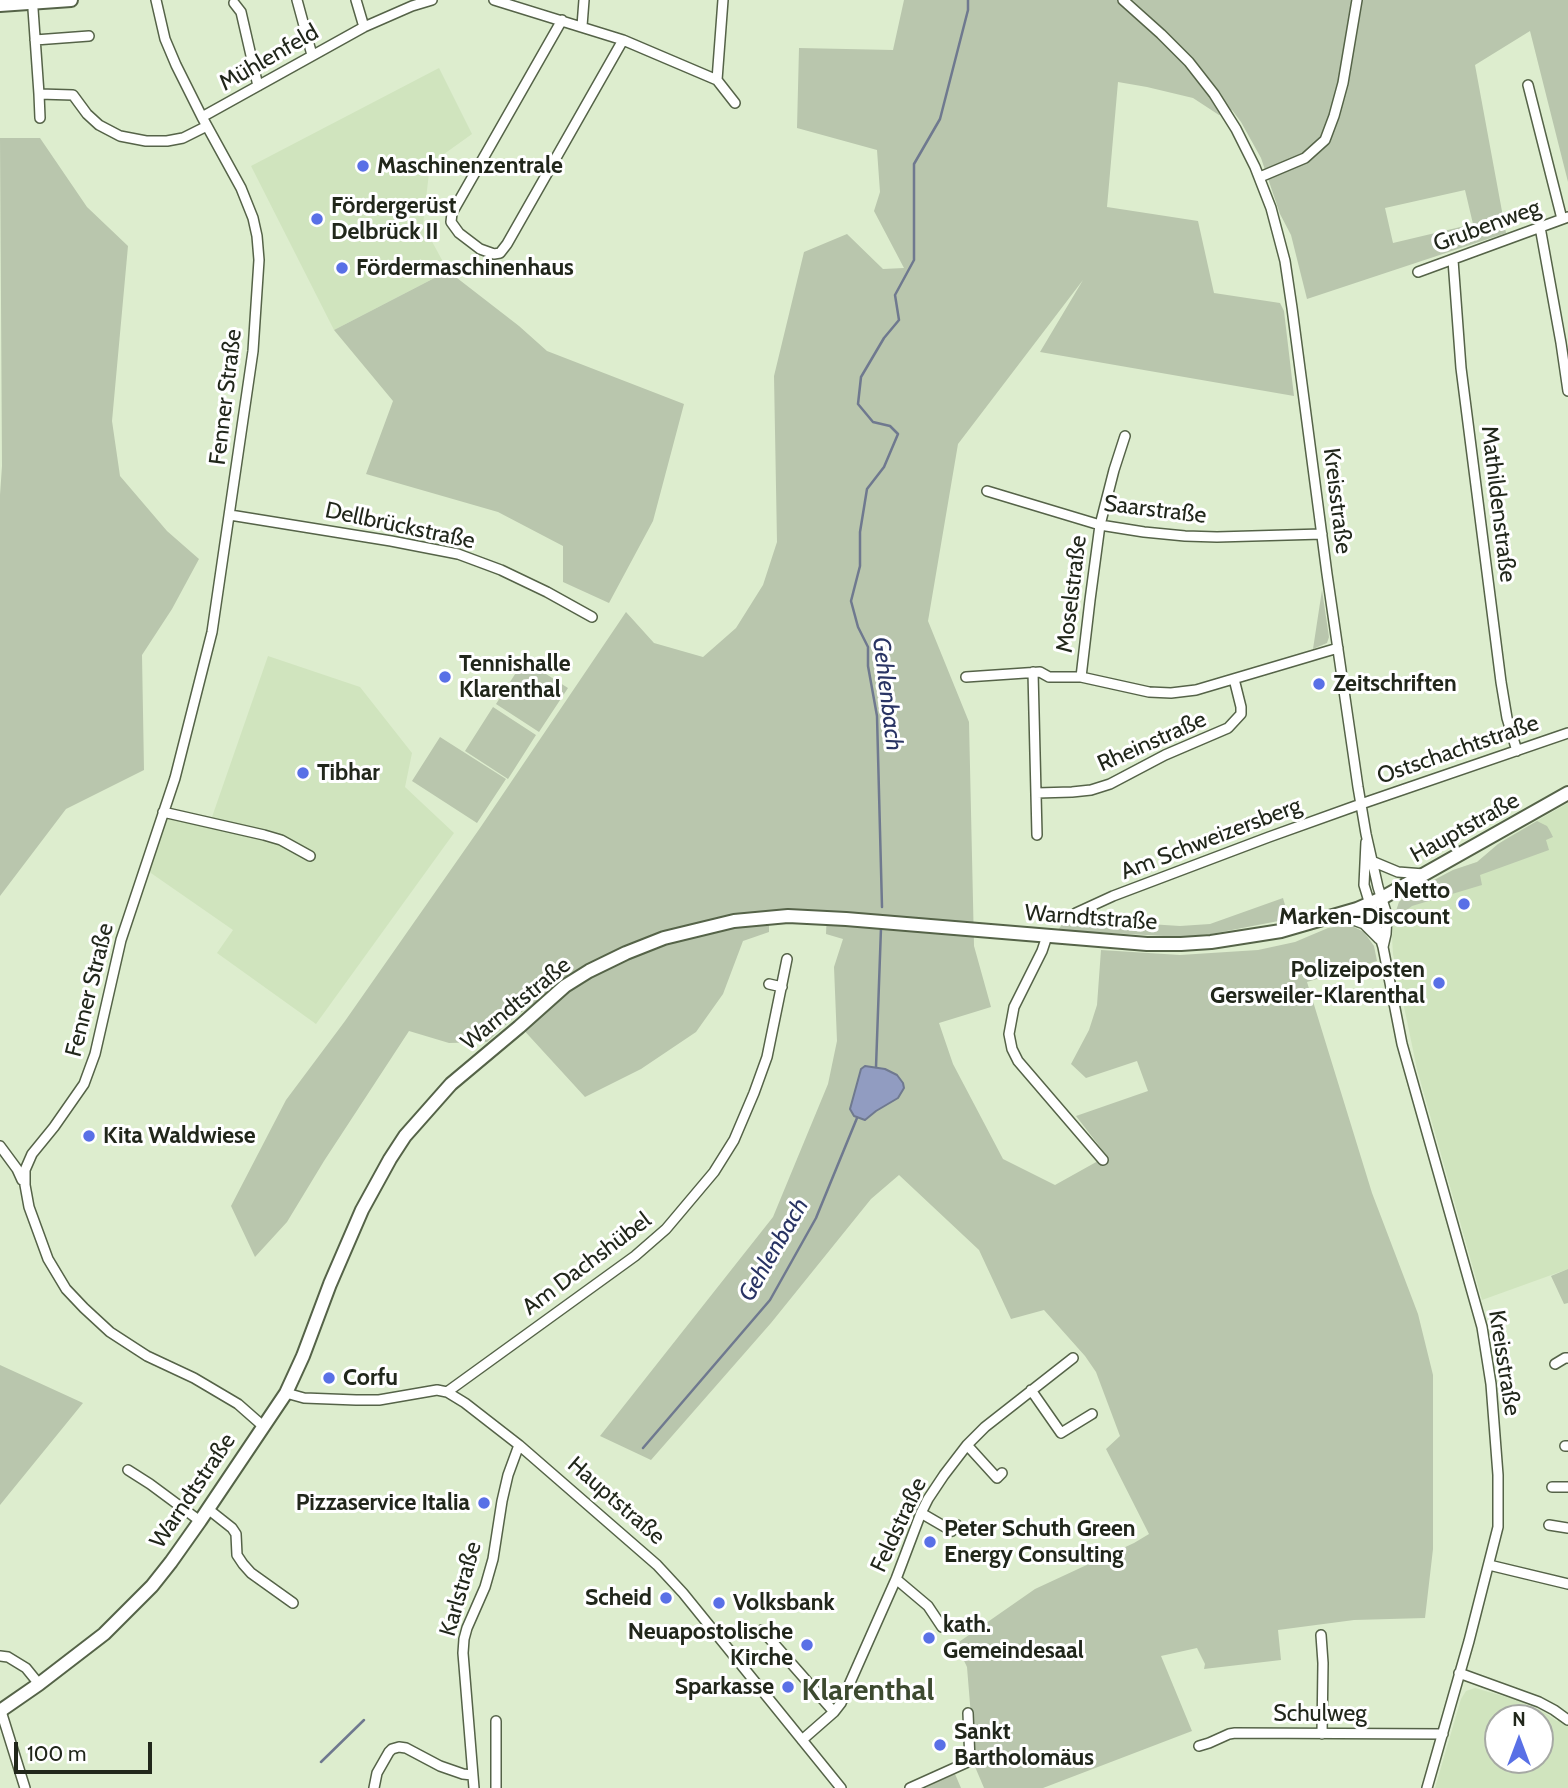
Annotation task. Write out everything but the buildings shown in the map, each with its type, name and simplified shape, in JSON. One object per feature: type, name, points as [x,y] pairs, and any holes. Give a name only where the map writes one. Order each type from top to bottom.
[{"type":"main road","points":[[0,5],[71,0]]},
{"type":"main road","name":"Hauptstraße","points":[[1376,901],[1568,793]]},
{"type":"main road","name":"Warndtstraße","points":[[0,1711],[104,1634],[171,1562],[200,1521],[286,1393],[362,1210],[405,1136],[451,1084],[565,986],[589,971],[664,938],[734,921],[800,916],[1147,944],[1181,944],[1281,931],[1336,916],[1376,901]]},
{"type":"street","name":"Fenner Straße","points":[[24,1185],[24,1170],[32,1154],[61,1117],[88,1074],[121,940],[174,778],[212,632],[253,351],[258,247],[253,218],[165,39],[156,0]]},
{"type":"street","points":[[297,0],[312,55]]},
{"type":"street","points":[[356,0],[364,27]]},
{"type":"street","name":"Mühlenfeld","points":[[202,117],[364,27],[432,0]]},
{"type":"street","points":[[494,0],[520,4],[623,40],[717,80],[735,103]]},
{"type":"street","points":[[582,26],[584,0]]},
{"type":"street","points":[[717,80],[723,0]]},
{"type":"street","name":"Kreisstraße","points":[[1123,0],[1189,62],[1214,94],[1236,129],[1260,177],[1271,208],[1284,261],[1361,804],[1374,862],[1376,901]]},
{"type":"street","points":[[1260,177],[1305,158],[1325,140],[1343,83],[1357,0]]},
{"type":"street","points":[[234,3],[242,12],[258,86]]},
{"type":"street","points":[[33,9],[40,118]]},
{"type":"street","points":[[562,20],[452,213],[451,222],[459,233],[480,249],[494,254],[500,253],[507,244],[623,40]]},
{"type":"street","points":[[35,40],[89,36]]},
{"type":"street","points":[[1528,85],[1565,218]]},
{"type":"street","points":[[39,94],[73,95],[99,125],[121,136],[146,141],[183,138],[207,127]]},
{"type":"street","name":"Grubenweg","points":[[1418,272],[1565,218]]},
{"type":"street","points":[[1540,227],[1562,343],[1568,391]]},
{"type":"street","name":"Mathildenstraße","points":[[1453,260],[1461,368],[1498,655],[1507,718],[1517,751]]},
{"type":"street","name":"Moselstraße","points":[[1081,677],[1100,525],[1125,436]]},
{"type":"street","name":"Saarstraße","points":[[987,491],[1100,525],[1185,536],[1322,534]]},
{"type":"street","name":"Dellbrückstraße","points":[[230,515],[458,554],[501,570],[592,617]]},
{"type":"street","name":"Rheinstraße","points":[[965,677],[1040,672],[1049,677],[1081,677],[1149,692],[1171,693],[1196,690],[1338,648]]},
{"type":"street","points":[[1033,673],[1037,835]]},
{"type":"street","name":"Rheinstraße","points":[[1037,793],[1091,790],[1111,784],[1165,755],[1228,728],[1241,714],[1234,679]]},
{"type":"street","name":"Ostschachtstraße","points":[[1361,804],[1568,733]]},
{"type":"street","name":"Am Schweizersberg","points":[[1076,914],[1113,896],[1361,804]]},
{"type":"street","points":[[163,812],[281,840],[310,856]]},
{"type":"street","name":"Kreisstraße","points":[[1366,834],[1364,885],[1387,915],[1382,945],[1402,1044],[1482,1327],[1491,1384],[1498,1527],[1427,1788]]},
{"type":"street","points":[[1374,862],[1398,872],[1426,874]]},
{"type":"street","points":[[1336,916],[1364,924],[1382,945]]},
{"type":"street","points":[[1047,936],[1014,1007],[1009,1034],[1012,1049],[1018,1061],[1103,1160]]},
{"type":"street","name":"Am Dachshübel","points":[[447,1392],[635,1256],[666,1228],[714,1172],[734,1139],[754,1093],[766,1057],[787,959]]},
{"type":"street","points":[[769,984],[782,987]]},
{"type":"street","points":[[0,1146],[17,1169],[48,1259],[66,1289],[110,1332],[148,1356],[194,1378],[238,1404],[263,1426]]},
{"type":"street","points":[[1555,1364],[1568,1357]]},
{"type":"street","name":"Feldstraße","points":[[802,1740],[834,1712],[845,1694],[896,1579],[921,1513],[944,1475],[985,1427],[1073,1358]]},
{"type":"street","points":[[286,1393],[304,1398],[379,1400],[427,1390],[447,1392]]},
{"type":"street","points":[[1031,1390],[1060,1433],[1092,1413]]},
{"type":"street","name":"Hauptstraße","points":[[447,1392],[519,1444],[640,1550],[683,1593],[841,1788]]},
{"type":"street","name":"Karlstraße","points":[[474,1788],[464,1639],[493,1559],[508,1475],[519,1444]]},
{"type":"street","points":[[967,1446],[997,1478],[1002,1473]]},
{"type":"street","points":[[128,1471],[200,1521]]},
{"type":"street","points":[[1552,1487],[1568,1487]]},
{"type":"street","points":[[208,1509],[232,1528],[236,1534],[237,1555],[251,1573],[293,1603]]},
{"type":"street","points":[[921,1513],[952,1531],[957,1525]]},
{"type":"street","points":[[1549,1525],[1568,1528]]},
{"type":"street","points":[[1489,1565],[1568,1584]]},
{"type":"street","points":[[896,1579],[928,1606],[943,1627]]},
{"type":"street","points":[[762,1630],[834,1712]]},
{"type":"street","points":[[1321,1635],[1322,1734]]},
{"type":"street","points":[[0,1656],[19,1662],[38,1684]]},
{"type":"street","points":[[1459,1673],[1539,1702],[1568,1720]]},
{"type":"street","points":[[0,1711],[25,1788]]},
{"type":"street","points":[[910,1788],[970,1761],[968,1713]]},
{"type":"street","points":[[496,1721],[496,1788]]},
{"type":"street","name":"Schulweg","points":[[1199,1746],[1229,1734],[1443,1734]]},
{"type":"street","points":[[374,1788],[377,1773],[389,1752],[399,1747],[440,1766],[463,1774],[472,1774]]},
{"type":"shaded area","points":[[904,0],[1568,0],[1568,182],[1530,31],[1475,65],[1506,233],[1307,299],[1291,235],[1280,214],[1261,158],[1232,110],[1219,115],[1193,98],[1118,82],[1107,207],[1198,221],[1214,293],[1280,303],[1284,311],[1294,396],[1040,352],[1083,280],[958,444],[928,621],[969,722],[974,946],[991,1007],[939,1023],[953,1064],[1003,1159],[1055,1185],[1107,1156],[1076,1116],[1148,1091],[1137,1061],[1086,1078],[1071,1064],[1089,1030],[1097,1005],[1101,950],[1180,955],[1258,950],[1295,942],[1328,928],[1352,926],[1364,932],[1374,946],[1377,961],[1307,982],[1372,1193],[1418,1314],[1433,1375],[1433,1549],[1425,1618],[1354,1620],[1278,1630],[1281,1660],[1204,1669],[1205,1664],[1197,1648],[1161,1656],[1192,1731],[1043,1788],[984,1788],[973,1762],[977,1759],[974,1753],[967,1667],[956,1644],[1035,1589],[1149,1534],[1106,1449],[1120,1436],[1096,1372],[1085,1356],[1044,1310],[1011,1319],[979,1250],[899,1175],[871,1199],[771,1323],[651,1460],[600,1436],[773,1217],[828,1084],[837,1041],[834,967],[843,939],[826,934],[827,911],[794,910],[733,917],[562,984],[513,1018],[487,1042],[449,1043],[409,1031],[287,1222],[255,1257],[231,1206],[286,1100],[345,1021],[480,828],[626,612],[654,643],[703,657],[736,628],[763,585],[777,542],[774,376],[804,252],[847,234],[883,269],[904,268],[874,211],[880,192],[877,150],[797,128],[799,48],[893,50]],"holes":[[[1465,190],[1473,224],[1393,243],[1385,208]]]},
{"type":"shaded area","points":[[439,68],[472,134],[430,164],[423,225],[448,271],[334,330],[251,166]]},
{"type":"shaded area","points":[[0,138],[40,138],[87,207],[128,246],[112,421],[120,476],[167,531],[199,559],[172,609],[142,655],[144,770],[66,809],[0,896],[2,466]]},
{"type":"shaded area","points":[[448,271],[547,351],[684,404],[653,521],[609,603],[563,582],[563,546],[498,512],[366,474],[393,401],[334,330]]},
{"type":"shaded area","points":[[1322,590],[1329,637],[1327,643],[1313,649]]},
{"type":"shaded area","points":[[268,656],[360,687],[412,753],[405,787],[454,833],[316,1024],[217,953],[233,930],[148,871],[169,809],[212,817]]},
{"type":"shaded area","points":[[524,660],[568,688],[539,732],[496,704]]},
{"type":"shaded area","points":[[493,707],[536,735],[508,779],[465,751]]},
{"type":"shaded area","points":[[440,737],[506,779],[477,823],[412,781]]},
{"type":"shaded area","points":[[1568,803],[1568,1269],[1482,1300],[1417,1069],[1393,954],[1393,920],[1399,902],[1406,895],[1453,870],[1477,862],[1505,839]]},
{"type":"shaded area","points":[[1537,821],[1547,826],[1553,837],[1546,840],[1549,850],[1480,875],[1482,885],[1412,906],[1393,920],[1399,902],[1406,895],[1453,870],[1477,862],[1498,844]]},
{"type":"shaded area","points":[[1283,898],[1289,919],[1211,934],[1181,937],[1058,930],[1063,923],[1074,918],[1180,926],[1210,924]]},
{"type":"shaded area","points":[[769,921],[769,932],[743,941],[723,994],[696,1032],[641,1069],[585,1097],[520,1026],[567,989],[627,956],[706,930]]},
{"type":"shaded area","points":[[1568,1269],[1568,1303],[1564,1304],[1551,1276]]},
{"type":"shaded area","points":[[0,1365],[83,1403],[0,1505]]},
{"type":"shaded area","points":[[1475,1688],[1526,1704],[1484,1704],[1484,1774],[1554,1774],[1554,1719],[1557,1721],[1568,1712],[1568,1788],[1435,1788],[1461,1699],[1466,1691]]},
{"type":"shaded area","points":[[955,1774],[961,1788],[923,1788]]},
{"type":"water","points":[[865,1066],[885,1069],[897,1075],[904,1088],[898,1098],[865,1120],[854,1116],[850,1109],[861,1069]]},
{"type":"waterway","name":"Gehlenbach","points":[[882,907],[877,716],[868,666],[868,647],[858,627],[851,601],[860,566],[860,532],[867,489],[884,467],[898,434],[890,426],[873,422],[858,404],[861,377],[884,338],[899,320],[895,295],[914,260],[914,164],[940,119],[968,10],[968,0]]},
{"type":"waterway","name":"Gehlenbach","points":[[876,1067],[881,928]]},
{"type":"waterway","name":"Gehlenbach","points":[[643,1448],[770,1300],[816,1218],[857,1118]]},
{"type":"waterway","name":"Gehlenbach","points":[[321,1762],[364,1720]]},
{"type":"place","name":"Maschinenzentrale","points":[[363,166]]},
{"type":"place","name":"Fördergerüst Delbrück II","points":[[317,219]]},
{"type":"place","name":"Fördermaschinenhaus","points":[[342,268]]},
{"type":"place","name":"Tennishalle Klarenthal","points":[[445,677]]},
{"type":"place","name":"Zeitschriften","points":[[1319,684]]},
{"type":"place","name":"Tibhar","points":[[303,773]]},
{"type":"place","name":"Netto Marken-Discount","points":[[1464,904]]},
{"type":"place","name":"Polizeiposten Gersweiler-Klarenthal","points":[[1439,983]]},
{"type":"place","name":"Kita Waldwiese","points":[[89,1136]]},
{"type":"place","name":"Corfu","points":[[329,1378]]},
{"type":"place","name":"Pizzaservice Italia","points":[[484,1503]]},
{"type":"place","name":"Peter Schuth Green Energy Consulting","points":[[930,1542]]},
{"type":"place","name":"Scheid","points":[[666,1598]]},
{"type":"place","name":"Volksbank","points":[[719,1603]]},
{"type":"place","name":"kath. Gemeindesaal","points":[[929,1638]]},
{"type":"place","name":"Neuapostolische Kirche","points":[[807,1645]]},
{"type":"place","name":"Sparkasse","points":[[788,1687]]},
{"type":"place","name":"Sankt Bartholomäus","points":[[940,1745]]},
{"type":"district","name":"Klarenthal","points":[[868,1691]]}]
